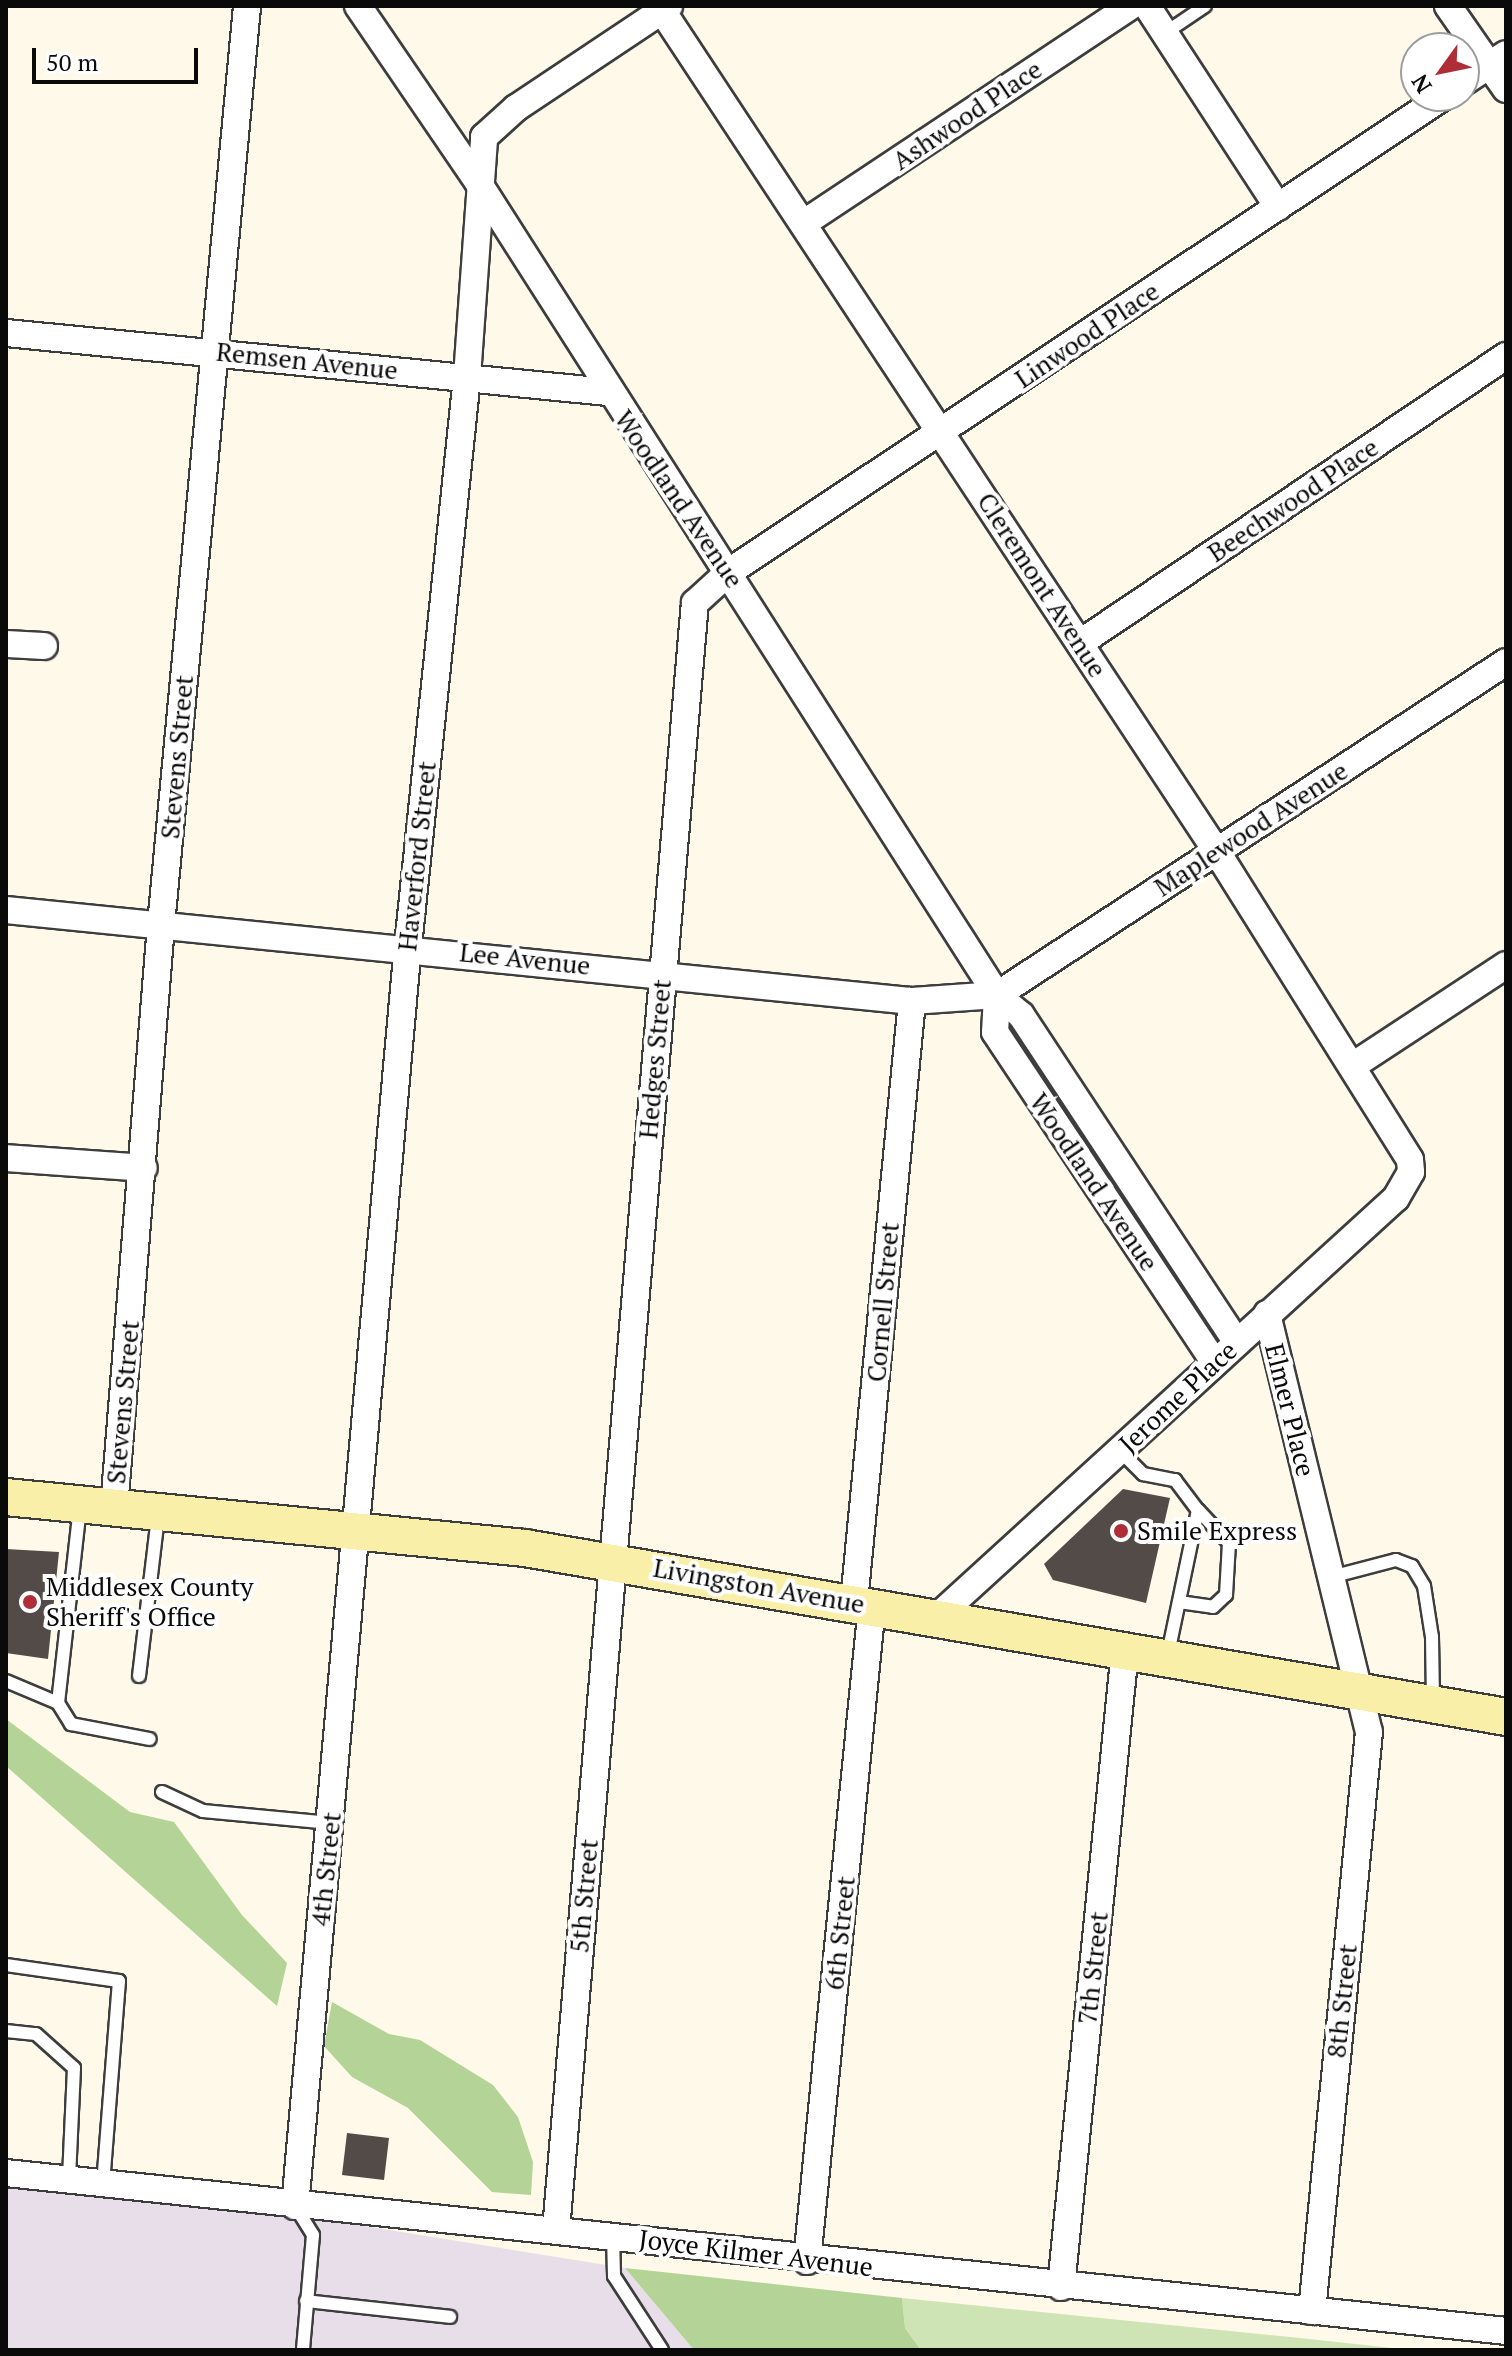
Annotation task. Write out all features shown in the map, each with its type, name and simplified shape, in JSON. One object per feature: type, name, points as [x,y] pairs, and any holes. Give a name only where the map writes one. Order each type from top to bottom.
[{"type":"main road","name":"Livingston Avenue","points":[[6,1497],[357,1531],[612,1561],[1506,1717]]},
{"type":"street","name":"Stevens Street","points":[[97,1506],[144,1168],[161,925],[247,6]]},
{"type":"street","name":"Woodland Avenue","points":[[358,6],[478,182],[608,392],[729,572],[997,995],[1021,1015],[1237,1342]]},
{"type":"street","name":"Ashwood Place","points":[[804,223],[1130,6]]},
{"type":"street","points":[[1147,6],[1278,207]]},
{"type":"street","points":[[1448,6],[1498,60],[1506,89]]},
{"type":"street","name":"Haverford Street","points":[[357,1531],[408,946],[467,377],[478,182],[484,137],[516,108],[663,7]]},
{"type":"street","name":"Cleremont Avenue","points":[[663,7],[1354,1065],[1399,1136],[1411,1172]]},
{"type":"street","points":[[1480,72],[1498,60]]},
{"type":"street","name":"Linwood Place","points":[[729,572],[1420,112]]},
{"type":"street","name":"Remsen Avenue","points":[[6,333],[608,392]]},
{"type":"street","name":"Beechwood Place","points":[[1080,643],[1506,356]]},
{"type":"street","name":"Hedges Street","points":[[612,1561],[695,603],[729,572]]},
{"type":"street","points":[[6,644],[44,646]]},
{"type":"street","name":"Maplewood Avenue","points":[[997,995],[1506,662]]},
{"type":"street","name":"Lee Avenue","points":[[6,910],[408,946],[912,1001],[997,995]]},
{"type":"street","points":[[1354,1065],[1506,965]]},
{"type":"street","name":"Woodland Avenue","points":[[997,995],[995,1032],[1215,1363]]},
{"type":"street","name":"Cornell Street","points":[[863,1604],[912,1001]]},
{"type":"street","points":[[6,1158],[144,1168]]},
{"type":"street","name":"Jerome Place","points":[[937,1617],[1396,1198],[1411,1172]]},
{"type":"street","name":"Elmer Place","points":[[1267,1314],[1359,1691]]},
{"type":"street","name":"4th Street","points":[[295,2206],[357,1531]]},
{"type":"street","name":"5th Street","points":[[556,2230],[612,1561]]},
{"type":"street","name":"6th Street","points":[[807,2261],[863,1604]]},
{"type":"street","name":"7th Street","points":[[1061,2287],[1125,1650]]},
{"type":"street","name":"8th Street","points":[[1312,2311],[1369,1732],[1359,1691]]},
{"type":"street","name":"Joyce Kilmer Avenue","points":[[6,2173],[295,2206],[613,2235],[807,2261],[1506,2331]]},
{"type":"lane","points":[[1165,33],[1205,6]]},
{"type":"lane","points":[[1120,1451],[1143,1474],[1175,1480],[1229,1543],[1226,1595],[1213,1607],[1179,1602]]},
{"type":"lane","points":[[58,1703],[97,1506]]},
{"type":"lane","points":[[1168,1657],[1198,1510]]},
{"type":"lane","points":[[139,1676],[158,1512]]},
{"type":"lane","points":[[1331,1577],[1396,1560],[1412,1566],[1424,1586],[1432,1637],[1433,1704]]},
{"type":"lane","points":[[6,1681],[58,1703],[71,1724],[150,1739]]},
{"type":"lane","points":[[162,1792],[203,1811],[331,1823]]},
{"type":"lane","points":[[6,1965],[119,1981],[103,2184]]},
{"type":"lane","points":[[6,2031],[36,2034],[74,2068],[69,2179]]},
{"type":"lane","points":[[295,2206],[313,2235],[303,2350]]},
{"type":"lane","points":[[613,2235],[614,2276],[662,2350]]},
{"type":"lane","points":[[306,2301],[450,2317]]},
{"type":"shaded area","points":[[6,2174],[103,2184],[625,2268],[694,2350],[6,2350]]},
{"type":"green space","points":[[6,1719],[130,1812],[174,1822],[242,1915],[287,1963],[277,2006],[6,1766]]},
{"type":"green space","points":[[332,2002],[389,2034],[420,2040],[493,2085],[518,2117],[533,2162],[531,2195],[492,2192],[408,2108],[352,2077],[324,2046]]},
{"type":"green space","points":[[625,2268],[902,2298],[905,2328],[921,2350],[694,2350]]},
{"type":"green space","points":[[902,2298],[1410,2350],[921,2350],[905,2328]]},
{"type":"building","name":"Smile Express","points":[[1123,1489],[1170,1498],[1146,1603],[1053,1580],[1044,1564]]},
{"type":"building","name":"Middlesex County Sheriff's Office","points":[[6,1549],[59,1552],[48,1659],[6,1653]]},
{"type":"building","points":[[347,2133],[389,2138],[384,2180],[342,2175]]},
{"type":"place","name":"Smile Express","points":[[1121,1531]]},
{"type":"place","name":"Middlesex County Sheriff's Office","points":[[30,1602]]}]
